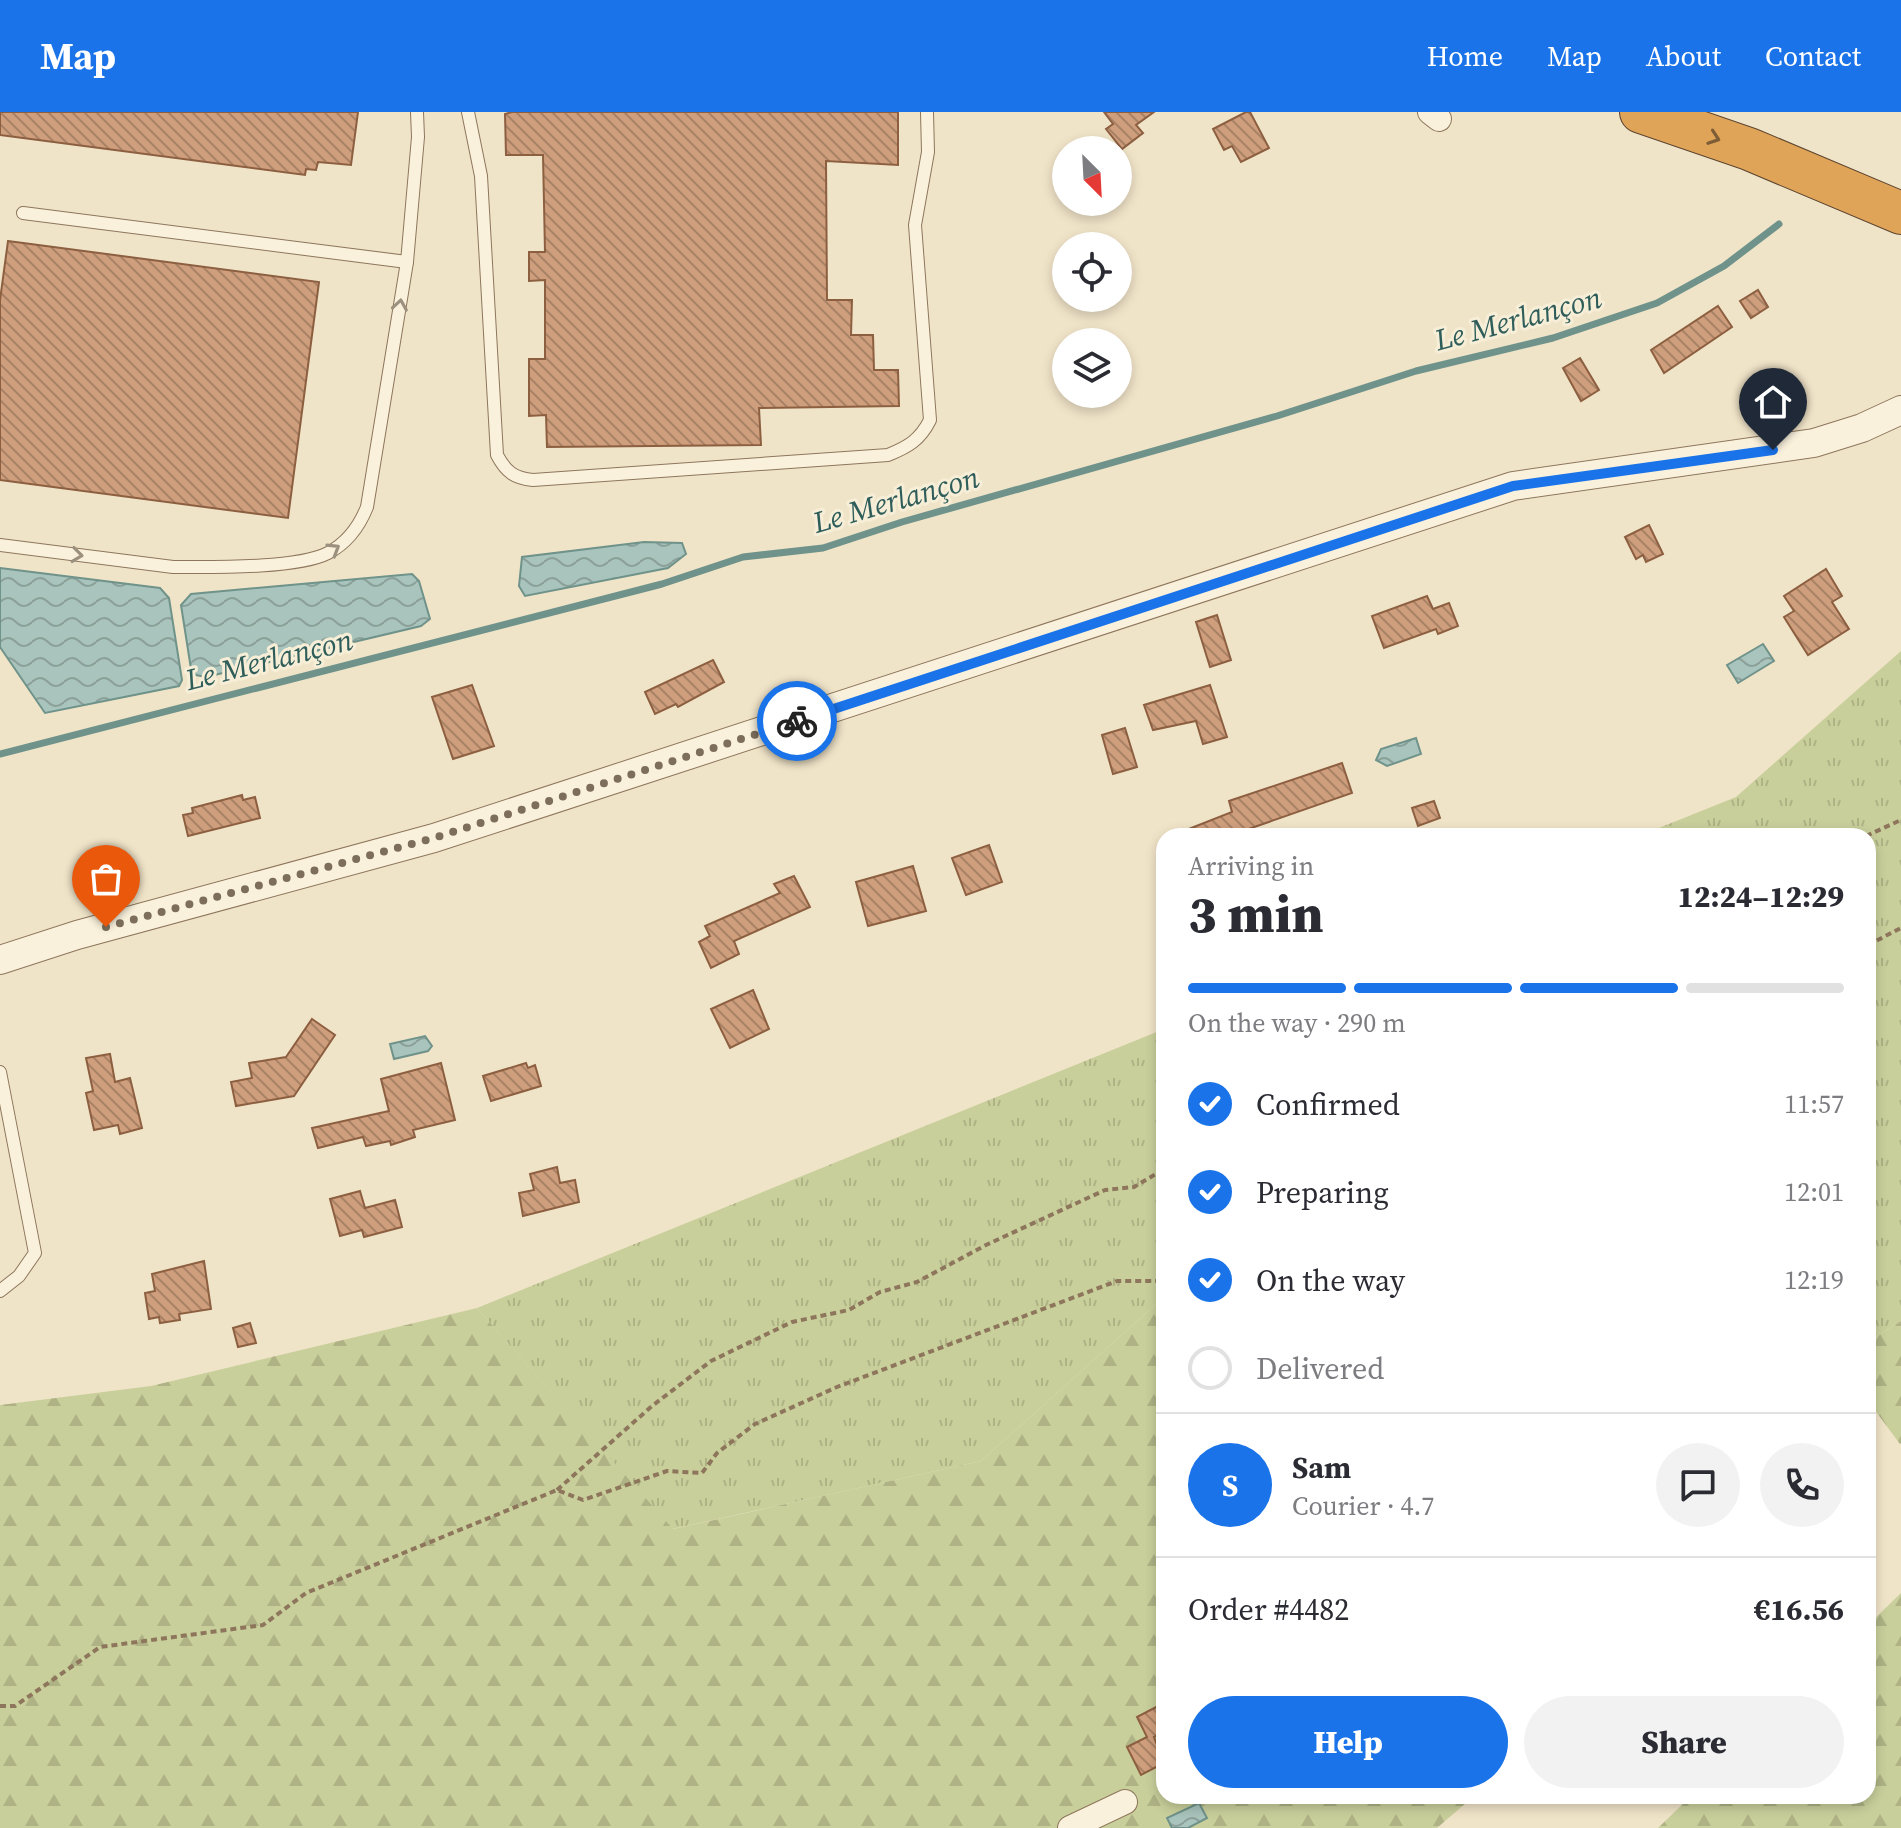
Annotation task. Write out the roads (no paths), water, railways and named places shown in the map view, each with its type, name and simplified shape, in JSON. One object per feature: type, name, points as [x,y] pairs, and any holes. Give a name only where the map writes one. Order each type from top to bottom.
[{"type":"highway","points":[[1641,112],[1749,149],[1901,213]]},
{"type":"street","points":[[0,960],[77,935],[434,838],[1513,486],[1814,443],[1862,428],[1901,410]]},
{"type":"street","points":[[1070,1828],[1125,1802]]},
{"type":"lane","points":[[0,545],[173,567],[200,567],[308,560],[345,542],[360,525],[367,507],[407,262],[418,137],[417,112]]},
{"type":"lane","points":[[468,112],[481,176],[497,455],[504,468],[518,479],[533,480],[888,455],[908,447],[923,434],[930,420],[915,225],[928,152],[927,112]]},
{"type":"lane","points":[[23,213],[407,262]]},
{"type":"lane","points":[[0,1072],[35,1253],[19,1276],[0,1291]]},
{"type":"water","points":[[644,542],[682,543],[686,554],[668,568],[525,596],[519,586],[522,557]]},
{"type":"water","points":[[0,568],[160,588],[169,598],[182,680],[179,686],[45,713],[0,647]]},
{"type":"water","points":[[412,574],[419,581],[430,619],[421,626],[206,677],[196,675],[191,669],[181,605],[191,594]]},
{"type":"water","points":[[1763,644],[1774,661],[1738,683],[1727,665]]},
{"type":"water","points":[[1416,738],[1421,754],[1387,766],[1376,760],[1381,749]]},
{"type":"water","points":[[425,1036],[432,1046],[428,1051],[394,1059],[390,1044]]},
{"type":"water","points":[[1200,1804],[1207,1818],[1188,1828],[1172,1828],[1167,1818]]},
{"type":"waterway","name":"Le Merlançon","points":[[0,754],[662,584],[743,557],[823,548],[902,522],[1277,416],[1416,371],[1553,338],[1657,303],[1724,266],[1779,224]]}]
